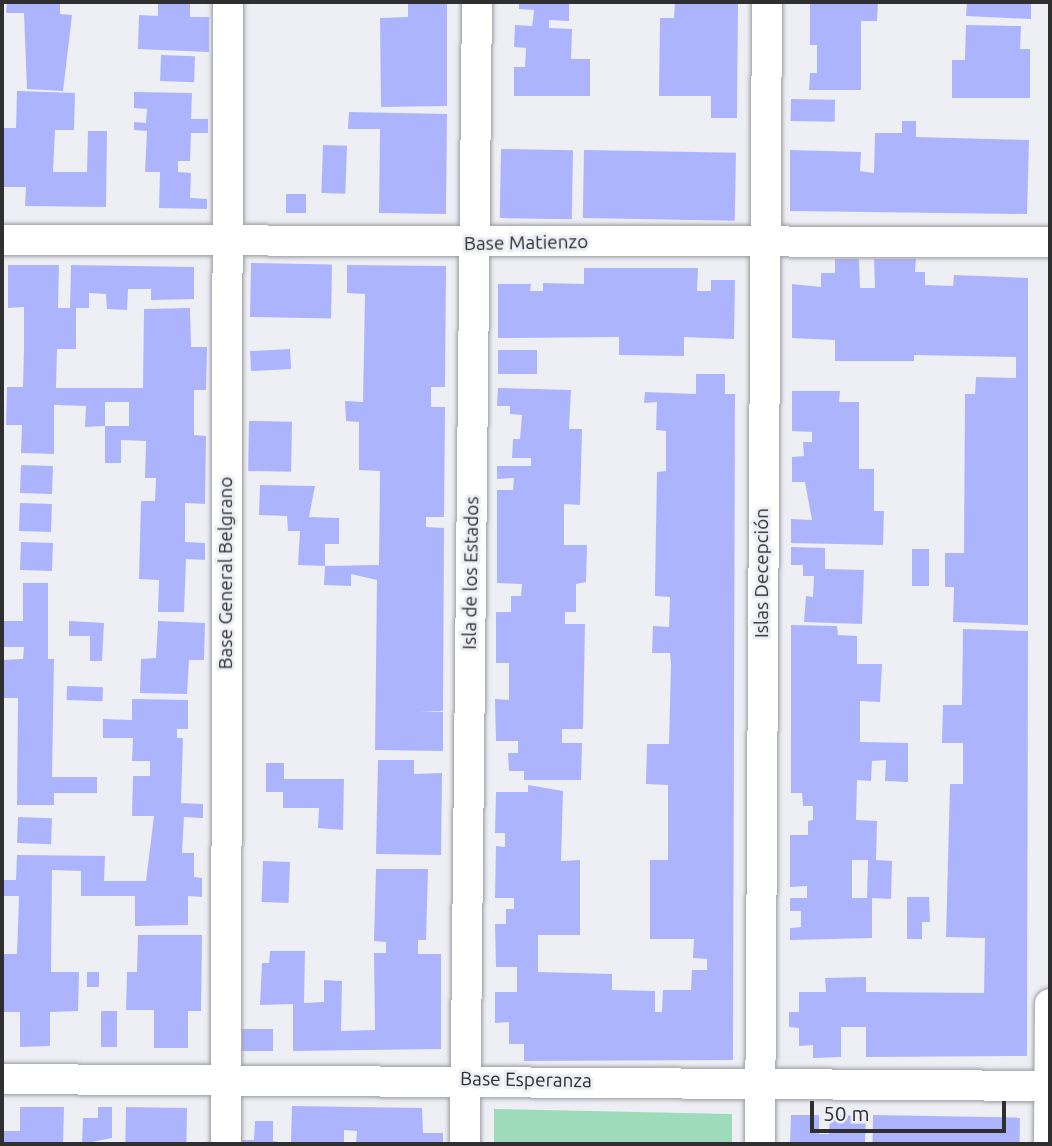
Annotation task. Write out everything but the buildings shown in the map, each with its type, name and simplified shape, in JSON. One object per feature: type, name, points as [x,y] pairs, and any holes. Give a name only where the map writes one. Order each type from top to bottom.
[{"type":"street","name":"Base General Belgrano","points":[[226,1144],[228,2]]},
{"type":"street","name":"Isla de los Estados","points":[[465,1144],[477,2]]},
{"type":"street","name":"Islas Decepción","points":[[760,1144],[763,240],[767,2]]},
{"type":"street","name":"Base Matienzo","points":[[2,240],[475,244],[763,240],[1050,242]]},
{"type":"street","points":[[1049,1144],[1050,1004]]},
{"type":"street","name":"Base Esperanza","points":[[2,1079],[466,1079],[1050,1086]]},
{"type":"green space","points":[[494,1109],[732,1114],[732,1144],[494,1144]]}]
